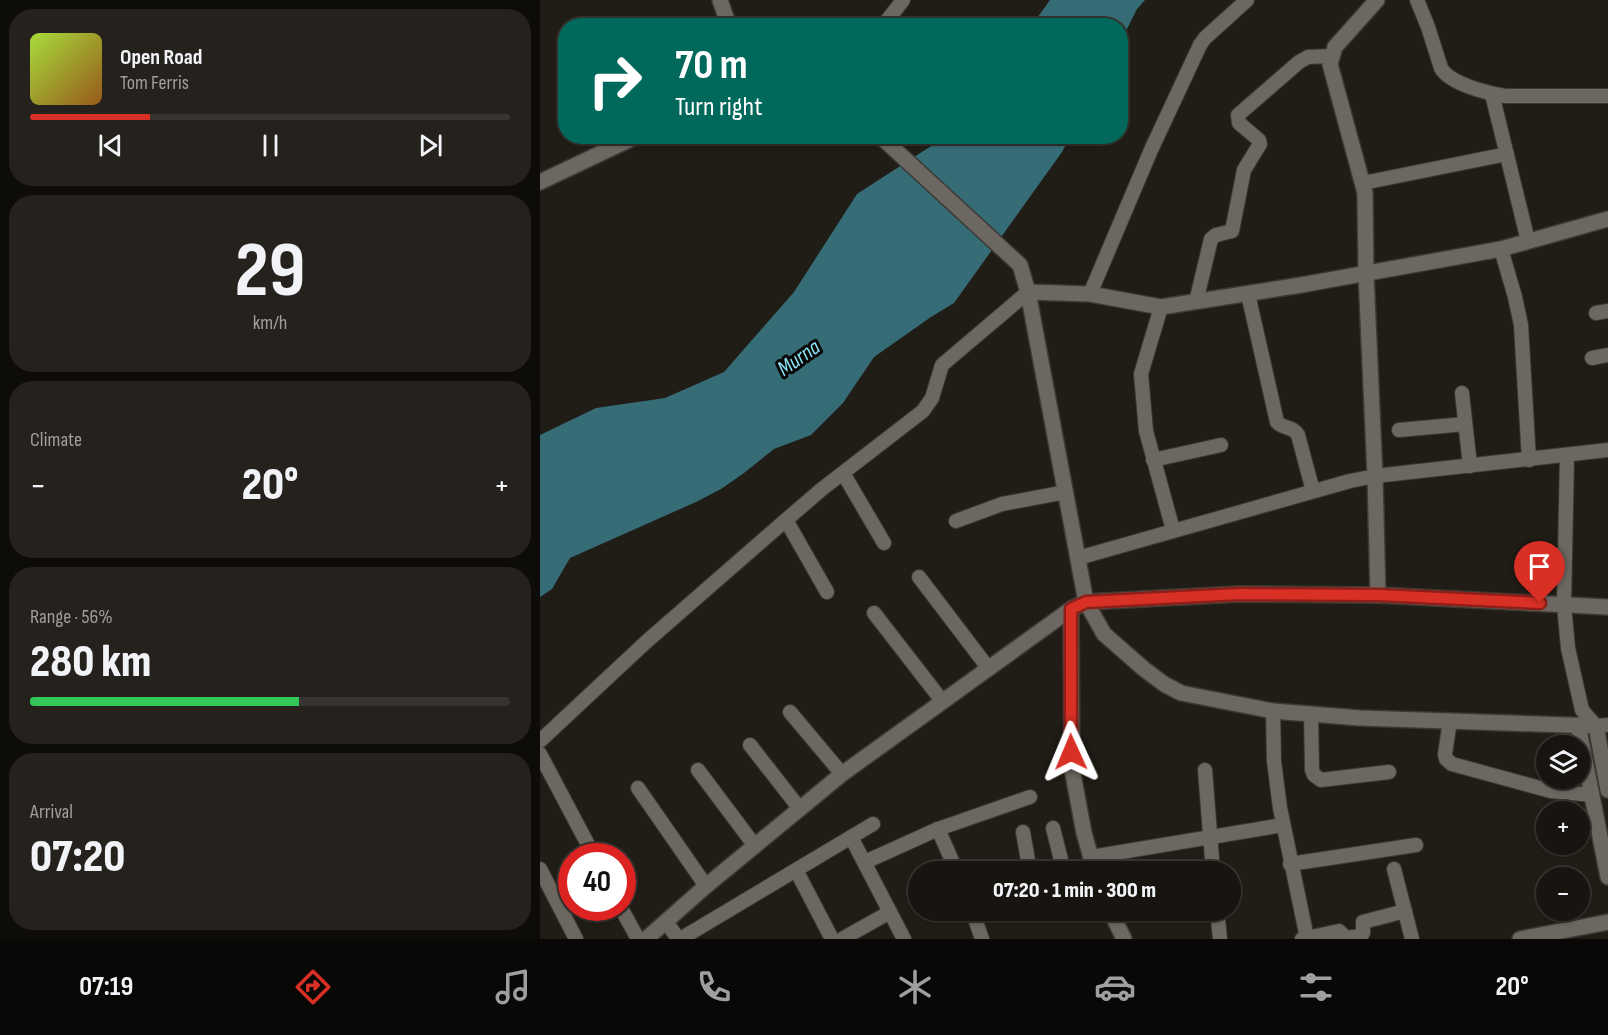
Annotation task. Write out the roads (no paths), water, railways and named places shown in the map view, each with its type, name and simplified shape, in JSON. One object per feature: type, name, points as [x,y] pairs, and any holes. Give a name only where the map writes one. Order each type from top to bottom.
[{"type":"street","points":[[720,0],[726,18]]},
{"type":"street","points":[[889,18],[903,0]]},
{"type":"street","points":[[1090,294],[1151,150],[1200,45],[1247,0]]},
{"type":"street","points":[[1377,0],[1340,40],[1331,56],[1330,64],[1365,193],[1378,595]]},
{"type":"street","points":[[1417,0],[1444,74],[1451,80],[1504,96],[1608,96]]},
{"type":"street","points":[[1196,302],[1211,239],[1216,234],[1232,231],[1241,177],[1260,144],[1259,140],[1239,123],[1238,115],[1299,62],[1308,57],[1331,56]]},
{"type":"street","points":[[1492,94],[1528,241]]},
{"type":"street","points":[[540,182],[620,144]]},
{"type":"street","points":[[889,144],[1020,265],[1028,292],[1086,602],[1104,634],[1164,684],[1181,693],[1273,711],[1450,721],[1602,725]]},
{"type":"street","points":[[1363,183],[1507,154]]},
{"type":"street","points":[[540,741],[646,642],[786,520],[923,411],[932,398],[942,365],[1028,292],[1090,294],[1161,307],[1248,294],[1501,249],[1608,219]]},
{"type":"street","points":[[1501,249],[1521,325],[1528,460]]},
{"type":"street","points":[[1248,294],[1277,422],[1279,425],[1293,429],[1298,435],[1313,491]]},
{"type":"street","points":[[1161,307],[1141,374],[1146,431],[1173,530]]},
{"type":"street","points":[[1592,358],[1608,355]]},
{"type":"street","points":[[1462,393],[1470,466]]},
{"type":"street","points":[[1400,430],[1465,424]]},
{"type":"street","points":[[1153,460],[1221,445]]},
{"type":"street","points":[[1078,558],[1313,491],[1375,476],[1608,450]]},
{"type":"street","points":[[1567,456],[1564,605],[1568,648],[1582,710],[1578,725],[1608,876]]},
{"type":"street","points":[[843,473],[884,543]]},
{"type":"street","points":[[956,521],[1002,504],[1066,492]]},
{"type":"street","points":[[786,520],[827,592]]},
{"type":"street","points":[[919,577],[989,669]]},
{"type":"street","points":[[646,939],[706,886],[842,774],[1071,609],[1086,602],[1239,594],[1378,595],[1608,607]]},
{"type":"street","points":[[1071,609],[1072,769],[1092,861]]},
{"type":"street","points":[[874,613],[943,702]]},
{"type":"street","points":[[1582,710],[1602,725],[1608,790]]},
{"type":"street","points":[[1273,711],[1274,761],[1283,825],[1305,938],[1339,931],[1346,938],[1361,936],[1364,921],[1405,911]]},
{"type":"street","points":[[790,712],[842,774]]},
{"type":"street","points":[[1311,714],[1312,770],[1318,778],[1321,780],[1389,772]]},
{"type":"street","points":[[1450,721],[1445,754],[1446,759],[1452,764],[1551,791],[1592,795]]},
{"type":"street","points":[[750,745],[800,809]]},
{"type":"street","points":[[540,754],[587,843]]},
{"type":"street","points":[[698,770],[755,846]]},
{"type":"street","points":[[1205,770],[1212,861]]},
{"type":"street","points":[[638,788],[706,886]]},
{"type":"street","points":[[864,862],[938,829],[1030,797]]},
{"type":"street","points":[[666,922],[679,939],[873,824]]},
{"type":"street","points":[[1110,861],[1209,838],[1283,825]]},
{"type":"street","points":[[1053,828],[1061,861]]},
{"type":"street","points":[[938,829],[952,861]]},
{"type":"street","points":[[1023,832],[1028,861]]},
{"type":"street","points":[[851,837],[904,939]]},
{"type":"street","points":[[1290,864],[1416,845]]},
{"type":"street","points":[[540,869],[576,939]]},
{"type":"street","points":[[1394,869],[1412,939]]},
{"type":"street","points":[[796,870],[832,939]]},
{"type":"street","points":[[842,939],[890,912]]},
{"type":"street","points":[[628,921],[638,939]]},
{"type":"street","points":[[976,921],[982,939]]},
{"type":"street","points":[[1115,921],[1124,939]]},
{"type":"street","points":[[1218,921],[1220,939]]},
{"type":"street","points":[[1520,939],[1608,922]]},
{"type":"water","points":[[1050,0],[1145,0],[1137,9],[1128,27],[1128,18],[1037,18]]},
{"type":"water","name":"Murna","points":[[934,144],[1066,144],[954,303],[874,357],[843,403],[811,435],[774,449],[721,489],[696,502],[570,558],[552,589],[540,597],[540,435],[596,408],[665,398],[724,372],[794,292],[857,194]]}]
